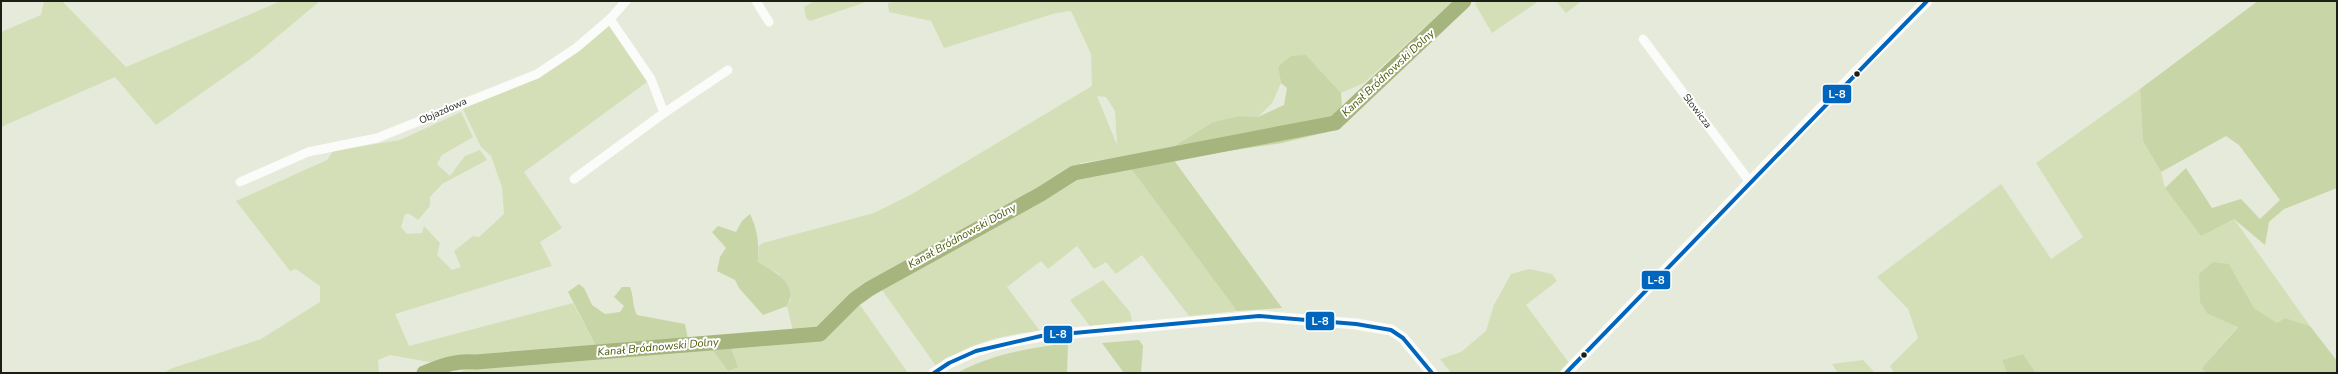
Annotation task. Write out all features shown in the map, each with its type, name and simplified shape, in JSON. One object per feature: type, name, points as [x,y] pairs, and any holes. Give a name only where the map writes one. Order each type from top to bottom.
[{"type":"street","name":"Objazdowa","points":[[240,182],[308,152],[376,138],[537,74],[576,48],[610,19],[626,1]]},
{"type":"street","points":[[756,1],[769,22]]},
{"type":"street","points":[[1566,373],[1927,1]]},
{"type":"street","points":[[610,19],[651,78],[664,113]]},
{"type":"street","name":"Słowicza","points":[[1643,39],[1750,182]]},
{"type":"street","points":[[574,179],[664,113],[728,70]]},
{"type":"street","points":[[934,373],[949,363],[1000,344],[1047,336],[1230,318],[1288,317],[1371,326],[1391,330],[1404,338],[1432,373]]},
{"type":"green space","points":[[44,1],[62,1],[126,67],[281,1],[320,1],[253,57],[156,125],[115,77],[1,127],[1,32],[41,15]]},
{"type":"green space","points":[[814,1],[869,1],[810,21],[806,18],[804,7]]},
{"type":"green space","points":[[898,1],[1453,1],[1364,83],[1341,93],[1306,55],[1278,67],[1281,83],[1272,103],[1258,117],[1239,116],[1213,122],[1168,150],[1080,163],[1084,175],[1129,166],[1237,311],[1189,316],[1142,255],[1116,274],[1106,262],[1094,269],[1077,246],[1048,269],[1041,261],[1007,287],[1040,331],[1011,335],[985,341],[961,351],[936,366],[882,290],[860,305],[908,373],[457,373],[468,369],[713,351],[728,371],[731,349],[810,342],[809,329],[793,331],[787,306],[791,299],[779,274],[758,262],[759,246],[763,243],[874,213],[912,194],[1092,86],[1091,54],[1071,11],[1056,13],[944,48],[931,21],[889,12],[888,3]],"holes":[[[1097,96],[1106,97],[1115,111],[1117,145]]]},
{"type":"green space","points":[[1477,1],[1539,1],[1492,33],[1475,4]]},
{"type":"green space","points":[[1556,1],[1582,1],[1566,13]]},
{"type":"green space","points":[[2258,1],[2337,1],[2337,188],[2284,209],[2269,222],[2265,245],[2234,219],[2201,236],[2165,188],[2186,168],[2212,208],[2241,199],[2260,219],[2280,200],[2239,145],[2226,136],[2161,172],[2143,141],[2140,89]]},
{"type":"green space","points":[[609,26],[647,82],[524,172],[562,228],[540,242],[552,266],[395,314],[409,346],[573,303],[597,348],[483,355],[435,363],[390,355],[378,360],[379,373],[164,373],[170,369],[261,339],[320,302],[320,286],[296,269],[290,271],[236,201],[327,160],[333,151],[400,140],[461,112],[473,137],[442,155],[437,164],[450,176],[465,156],[480,150],[487,160],[442,184],[430,197],[430,206],[418,220],[410,214],[405,214],[401,227],[407,234],[422,233],[424,226],[440,243],[437,255],[452,270],[461,267],[454,251],[473,236],[479,237],[504,214],[502,187],[491,156],[481,147],[461,105],[525,82]]},
{"type":"green space","points":[[1306,55],[1341,93],[1342,108],[1347,119],[1327,132],[1282,143],[1173,159],[1282,308],[1237,311],[1129,166],[1172,158],[1168,150],[1213,122],[1239,116],[1258,117],[1284,105],[1287,88],[1281,83],[1278,67],[1291,56]]},
{"type":"green space","points":[[2140,89],[2143,141],[2161,172],[2165,188],[2234,219],[2310,326],[2285,318],[2277,323],[2254,308],[2229,264],[2208,314],[2238,326],[2202,368],[2205,373],[2036,373],[2023,354],[2002,360],[2007,373],[1894,373],[1890,366],[1918,338],[1908,309],[1877,277],[2001,184],[2051,259],[2083,237],[2036,163]]},
{"type":"green space","points":[[750,214],[755,226],[757,238],[758,262],[778,275],[788,285],[790,291],[790,298],[787,306],[763,315],[739,288],[735,280],[717,271],[720,257],[726,248],[712,232],[718,226],[736,232],[742,221]]},
{"type":"green space","points":[[2213,262],[2229,264],[2254,308],[2277,323],[2285,318],[2310,326],[2337,361],[2337,373],[2205,373],[2202,368],[2238,327],[2208,314],[2200,302],[2199,274]]},
{"type":"green space","points":[[1529,269],[1552,274],[1557,281],[1526,305],[1569,363],[1558,373],[1451,373],[1440,359],[1461,352],[1486,331],[1494,305],[1511,274]]},
{"type":"green space","points":[[1103,280],[1130,312],[1132,321],[1090,326],[1070,300]]},
{"type":"green space","points":[[579,284],[584,288],[592,305],[605,314],[620,312],[624,306],[614,297],[622,287],[630,287],[634,308],[637,315],[685,324],[688,339],[809,329],[810,342],[731,349],[738,367],[728,371],[713,351],[488,367],[483,355],[597,348],[568,292]]},
{"type":"green space","points":[[1139,340],[1143,346],[1141,373],[1124,373],[1102,343]]},
{"type":"green space","points":[[1068,343],[1067,373],[957,373],[970,366],[997,356],[1039,347]]},
{"type":"green space","points":[[2023,354],[2036,373],[2007,373],[2002,360]]},
{"type":"green space","points":[[1863,360],[1875,373],[1838,373],[1832,364]]},
{"type":"waterway","name":"Kanał Bródnowski Dolny","points":[[424,373],[443,366],[462,362],[820,334],[855,299],[869,289],[1041,194],[1074,173],[1335,123],[1464,1]]},
{"type":"transit line","name":"L-8","points":[[1566,373],[1927,1]]},
{"type":"transit line","name":"L-8","points":[[934,373],[949,363],[976,351],[1041,336],[1259,316],[1356,324],[1391,330],[1403,338],[1432,373]]}]
